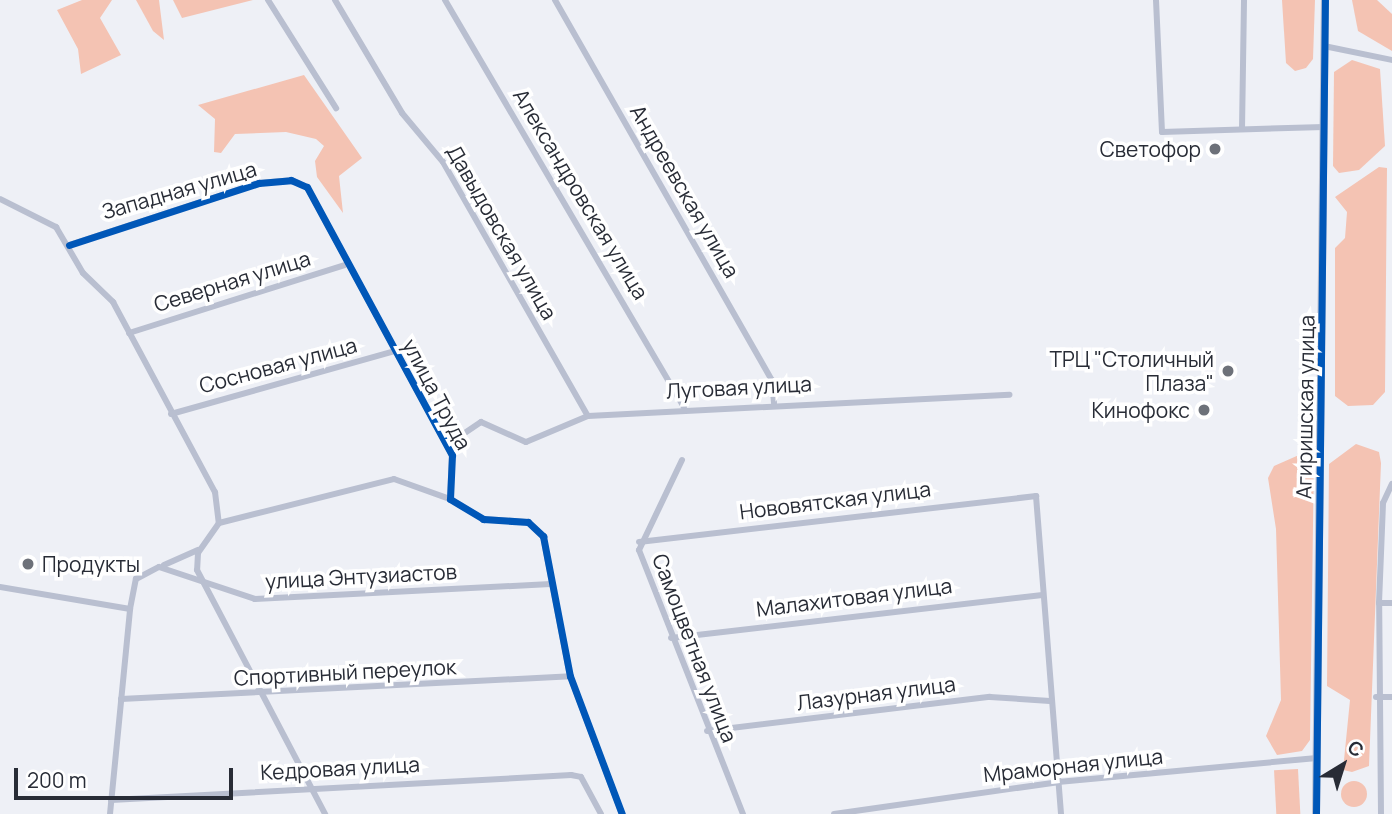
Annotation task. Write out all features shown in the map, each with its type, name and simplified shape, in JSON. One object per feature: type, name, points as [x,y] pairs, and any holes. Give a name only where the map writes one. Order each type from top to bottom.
[{"type":"street","points":[[268,0],[337,108]]},
{"type":"street","name":"Давыдовская улица","points":[[335,0],[402,113],[443,162],[589,416]]},
{"type":"street","name":"Александровская улица","points":[[445,0],[684,407]]},
{"type":"street","name":"Андреевская улица","points":[[555,0],[772,380],[774,403]]},
{"type":"street","points":[[1156,0],[1162,132],[1324,127]]},
{"type":"street","points":[[1242,129],[1244,0]]},
{"type":"street","name":"Агиришская улица","points":[[1316,814],[1325,0]]},
{"type":"street","points":[[1324,46],[1392,60]]},
{"type":"street","name":"Западная улица","points":[[69,245],[259,183],[302,184]]},
{"type":"street","name":"улица Труда","points":[[302,184],[447,445],[456,467],[450,499]]},
{"type":"street","points":[[0,199],[51,223],[129,333],[215,492],[219,523]]},
{"type":"street","name":"Северная улица","points":[[129,333],[345,265]]},
{"type":"street","name":"Сосновая улица","points":[[171,414],[395,351]]},
{"type":"street","name":"Луговая улица","points":[[447,445],[481,422],[526,442],[589,416],[684,407],[1009,395]]},
{"type":"street","name":"Самоцветная улица","points":[[682,460],[639,542],[671,638],[743,814]]},
{"type":"street","points":[[110,814],[130,609],[136,579],[201,547],[219,523],[394,479],[450,499],[483,519],[535,526],[546,545],[551,584],[570,676],[622,814]]},
{"type":"street","points":[[1381,814],[1376,697],[1379,603],[1383,503],[1392,484]]},
{"type":"street","name":"Нововятская улица","points":[[639,542],[1036,496],[1043,595]]},
{"type":"street","points":[[201,547],[201,578],[325,814]]},
{"type":"street","name":"улица Энтузиастов","points":[[159,567],[201,578],[255,599],[551,584]]},
{"type":"street","points":[[0,587],[130,609]]},
{"type":"street","points":[[1043,595],[1061,814]]},
{"type":"street","name":"Малахитовая улица","points":[[671,638],[1043,595]]},
{"type":"street","points":[[1379,603],[1392,603]]},
{"type":"street","name":"Спортивный переулок","points":[[121,699],[262,695],[570,676]]},
{"type":"street","name":"Лазурная улица","points":[[707,731],[990,696],[1050,701]]},
{"type":"street","points":[[1376,697],[1392,697]]},
{"type":"street","name":"Мраморная улица","points":[[834,814],[1058,782],[1317,758]]},
{"type":"street","name":"Кедровая улица","points":[[111,800],[310,786],[571,775],[581,777],[601,814]]},
{"type":"street","points":[[1381,794],[1392,794]]},
{"type":"shaded area","points":[[82,0],[112,0],[100,18],[121,55],[81,74],[78,49],[57,10]]},
{"type":"shaded area","points":[[136,0],[159,0],[164,40],[153,31]]},
{"type":"shaded area","points":[[173,0],[253,0],[182,18]]},
{"type":"shaded area","points":[[1282,0],[1315,0],[1313,59],[1306,68],[1295,71],[1286,63]]},
{"type":"shaded area","points":[[1352,0],[1377,0],[1392,14],[1392,51],[1358,31]]},
{"type":"shaded area","points":[[1352,60],[1380,69],[1385,146],[1359,170],[1339,173],[1333,166],[1334,72]]},
{"type":"shaded area","points":[[304,75],[362,158],[339,176],[343,213],[317,177],[315,161],[324,146],[316,139],[286,132],[235,134],[221,153],[214,152],[215,119],[198,105]]},
{"type":"shaded area","points":[[1379,167],[1387,168],[1385,392],[1373,405],[1348,406],[1335,396],[1335,248],[1345,238],[1347,212],[1335,197]]},
{"type":"shaded area","points":[[1356,444],[1379,452],[1381,463],[1369,766],[1352,772],[1343,770],[1350,700],[1327,686],[1329,464]]},
{"type":"shaded area","points":[[1308,451],[1314,453],[1310,740],[1302,751],[1277,755],[1266,736],[1281,700],[1276,529],[1268,478],[1274,466]]},
{"type":"shaded area","points":[[1298,769],[1300,814],[1276,814],[1274,770]]},
{"type":"shaded area","points":[[1354,781],[1363,785],[1367,794],[1363,803],[1354,807],[1345,803],[1341,794],[1345,785]]},
{"type":"cycle path","points":[[1316,814],[1325,0]]},
{"type":"cycle path","points":[[69,245],[259,183],[291,180],[307,187],[452,455],[450,499],[483,519],[528,522],[543,536],[570,676],[622,814]]},
{"type":"place","name":"Светофор","points":[[1215,149]]},
{"type":"place","name":"ТРЦ \"Столичный Плаза\"","points":[[1228,371]]},
{"type":"place","name":"Кинофокс","points":[[1204,410]]},
{"type":"place","name":"Продукты","points":[[28,564]]}]
